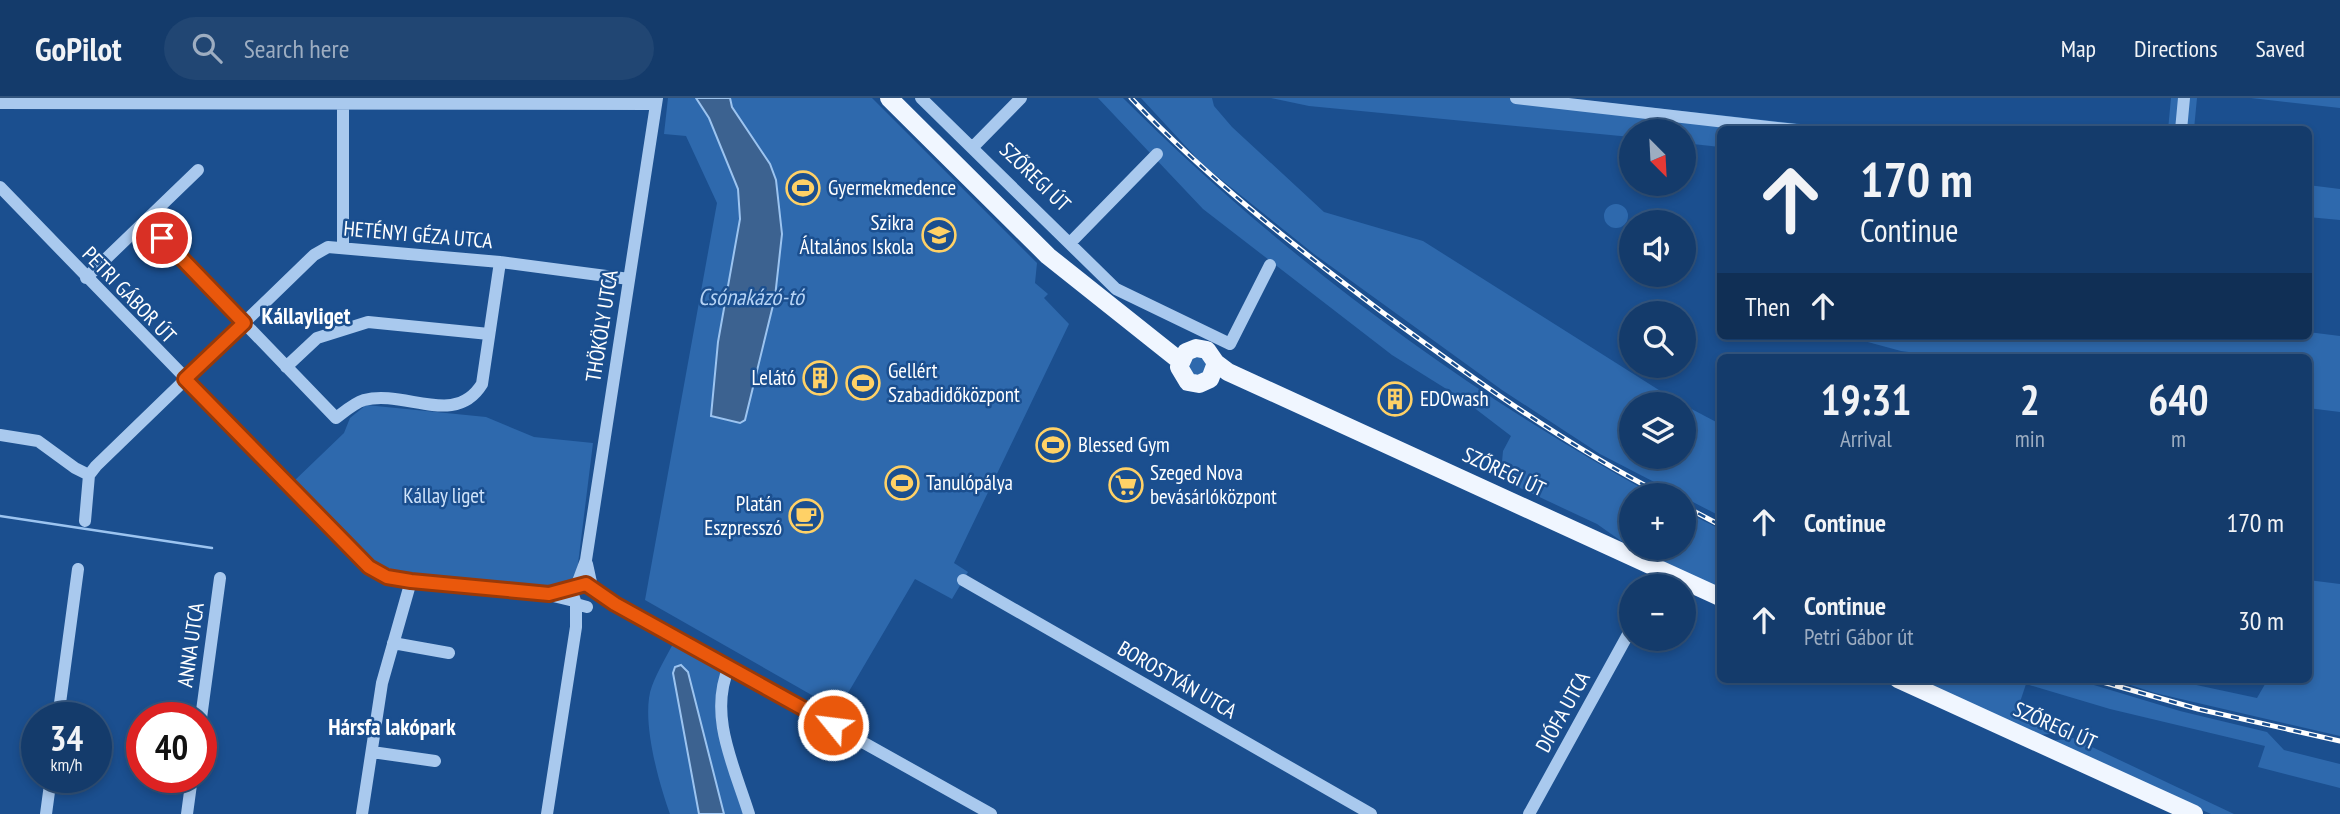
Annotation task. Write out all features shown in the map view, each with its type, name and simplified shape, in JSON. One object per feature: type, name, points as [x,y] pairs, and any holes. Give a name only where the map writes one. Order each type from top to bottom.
[{"type":"main road","name":"SZŐREGI ÚT","points":[[889,98],[1048,256],[1141,330],[1183,356]]},
{"type":"main road","name":"SZŐREGI ÚT","points":[[1196,348],[1207,350],[1213,371],[1199,384],[1188,382],[1180,373],[1183,356],[1196,348]]},
{"type":"main road","name":"SZŐREGI ÚT","points":[[1213,371],[1267,389],[1649,574]]},
{"type":"main road","name":"SZŐREGI ÚT","points":[[1696,590],[1717,596]]},
{"type":"main road","name":"SZŐREGI ÚT","points":[[1907,683],[2194,814]]},
{"type":"street","name":"SZŐREGI ÚT","points":[[921,98],[1116,289],[1230,344],[1270,265]]},
{"type":"street","points":[[972,148],[1021,98]]},
{"type":"street","points":[[1516,98],[1762,126]]},
{"type":"street","points":[[2181,126],[2184,98]]},
{"type":"street","points":[[0,103],[657,101]]},
{"type":"street","name":"THÖKÖLY UTCA","points":[[586,560],[657,101]]},
{"type":"street","points":[[343,104],[343,246]]},
{"type":"street","points":[[1070,243],[1157,154]]},
{"type":"street","points":[[86,278],[198,170]]},
{"type":"street","name":"PETRI GÁBOR ÚT","points":[[1,192],[369,567],[387,577],[411,581],[549,594],[615,604]]},
{"type":"street","points":[[146,221],[336,418],[362,400],[378,398],[457,406],[467,403],[482,384],[500,262]]},
{"type":"street","name":"HETÉNYI GÉZA UTCA","points":[[89,475],[314,255],[328,247],[343,246],[500,262],[629,279]]},
{"type":"street","points":[[286,367],[317,338],[368,322],[489,334]]},
{"type":"street","points":[[0,435],[38,441],[89,475],[85,521]]},
{"type":"street","points":[[580,599],[595,599],[586,560]]},
{"type":"street","points":[[547,814],[586,560]]},
{"type":"street","points":[[60,702],[78,569]]},
{"type":"street","name":"ANNA UTCA","points":[[203,702],[220,578]]},
{"type":"street","name":"BOROSTYÁN UTCA","points":[[963,580],[1371,814]]},
{"type":"street","points":[[362,814],[382,683],[411,581]]},
{"type":"street","points":[[593,588],[615,604],[991,814]]},
{"type":"street","points":[[393,643],[449,653]]},
{"type":"street","name":"DIÓFA UTCA","points":[[1529,814],[1619,651]]},
{"type":"street","points":[[729,667],[722,682],[719,716],[749,814]]},
{"type":"street","points":[[372,752],[435,761]]},
{"type":"street","points":[[46,814],[49,793]]},
{"type":"street","points":[[187,814],[190,793]]},
{"type":"green space","name":"Gellért Szabadidőközpont","points":[[668,98],[872,98],[1037,263],[1035,283],[1048,294],[1044,298],[1069,324],[954,563],[968,572],[952,599],[915,579],[838,710],[645,600],[717,203],[686,136],[664,134]]},
{"type":"green space","points":[[1098,98],[1123,98],[1244,210],[1308,264],[1375,315],[1512,411],[1633,483],[1619,483],[1619,540],[1597,524],[1520,488],[1502,462],[1503,451],[1511,436],[1464,400],[1392,355],[1203,209]]},
{"type":"green space","points":[[1141,98],[1212,98],[1214,106],[1232,127],[1324,212],[1423,241],[1619,365],[1619,378],[1640,378],[1662,392],[1619,392],[1619,464],[1502,390],[1314,254],[1203,165]]},
{"type":"green space","points":[[1271,98],[1564,98],[1820,126],[1717,126],[1717,147],[1696,144],[1696,119],[1619,119],[1619,136],[1309,106]]},
{"type":"green space","points":[[2171,98],[2197,98],[2194,126],[2168,126]]},
{"type":"green space","points":[[2251,98],[2340,98],[2340,108]]},
{"type":"green space","points":[[2312,186],[2340,189],[2340,220],[2312,217]]},
{"type":"green space","points":[[1616,204],[1626,210],[1619,210],[1619,227],[1607,225],[1604,216],[1607,207]]},
{"type":"green space","points":[[2312,332],[2340,336],[2340,412],[2312,408],[2312,354],[1924,354],[1864,341],[2312,340]]},
{"type":"green space","points":[[1201,355],[1208,363],[1204,374],[1193,376],[1186,363]]},
{"type":"green space","name":"Kállay liget","points":[[366,405],[486,417],[534,437],[593,443],[576,580],[567,587],[548,590],[408,576],[375,564],[293,482],[344,433],[350,418]]},
{"type":"green space","points":[[1696,411],[1717,422],[1717,514],[1696,504],[1696,483],[1656,483],[1629,469],[1696,469]]},
{"type":"green space","points":[[1696,517],[1717,528],[1717,588],[1696,578],[1696,574],[1687,574],[1657,560],[1696,560]]},
{"type":"green space","points":[[2312,580],[2340,584],[2340,736],[2155,693],[2124,683],[2187,683],[2257,698],[2266,683],[2312,683]]},
{"type":"green space","points":[[676,638],[729,667],[718,701],[749,814],[724,814],[688,673],[681,665],[674,673],[699,814],[670,814],[652,750],[648,715],[652,686]]},
{"type":"green space","points":[[1925,683],[2087,683],[2180,711],[2267,732],[2284,750],[2340,764],[2340,788],[2258,767],[2265,746],[2110,709],[2026,684],[2017,711],[2064,733],[2037,735]]},
{"type":"green space","points":[[2073,738],[2234,814],[2211,814],[2050,741]]},
{"type":"water","name":"Csónakázó-tó","points":[[696,98],[730,98],[732,107],[770,164],[776,180],[782,234],[775,297],[745,420],[740,423],[711,416],[718,342],[740,219],[738,189],[709,118]]},
{"type":"water","points":[[681,665],[688,672],[724,814],[699,814],[673,673],[675,667]]},
{"type":"waterway","points":[[0,516],[212,548]]},
{"type":"railway","points":[[1131,98],[1221,184],[1382,312],[1554,432],[1641,483]]},
{"type":"railway","points":[[1696,512],[1717,523]]},
{"type":"railway","points":[[2106,683],[2198,709],[2340,741]]},
{"type":"place","name":"Gyermekmedence","points":[[803,188]]},
{"type":"place","name":"Szikra Általános Iskola","points":[[939,235]]},
{"type":"place","name":"Lelátó","points":[[820,378]]},
{"type":"place","name":"Gellért Szabadidőközpont","points":[[863,383]]},
{"type":"place","name":"EDOwash","points":[[1395,399]]},
{"type":"place","name":"Blessed Gym","points":[[1053,445]]},
{"type":"place","name":"Tanulópálya","points":[[902,483]]},
{"type":"place","name":"Szeged Nova bevásárlóközpont","points":[[1126,485]]},
{"type":"place","name":"Platán Eszpresszó","points":[[806,516]]},
{"type":"district","name":"Kállayliget","points":[[306,316]]},
{"type":"district","name":"Hársfa lakópark","points":[[392,727]]},
{"type":"route","points":[[162,238],[244,323],[185,379],[369,567],[387,577],[411,581],[549,594],[568,592],[586,584],[615,604],[833,725]]}]
